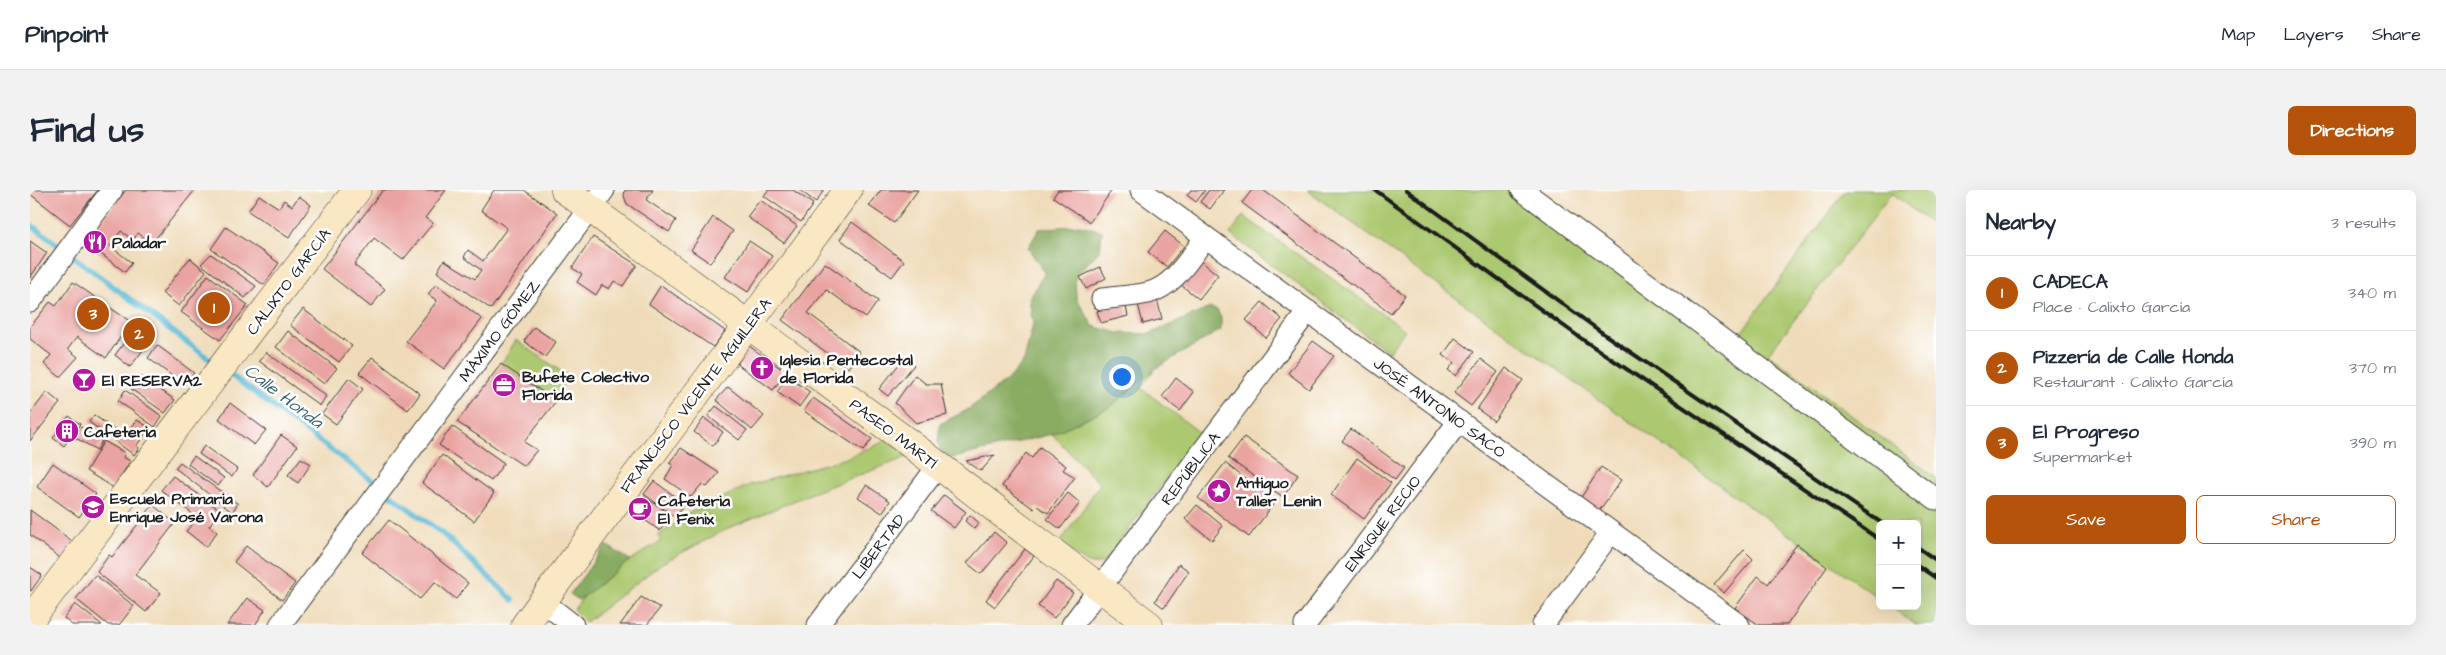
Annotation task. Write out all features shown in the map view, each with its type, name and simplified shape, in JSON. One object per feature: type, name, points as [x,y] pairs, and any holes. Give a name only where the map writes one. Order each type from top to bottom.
[{"type":"street","points":[[30,302],[112,190]]},
{"type":"street","name":"CALIXTO GARCÍA","points":[[30,620],[146,464],[223,367],[357,190]]},
{"type":"street","name":"PASEO MARTÍ","points":[[565,190],[596,199],[748,324],[1149,625]]},
{"type":"street","name":"FRANCISCO VICENTE AGUILERA","points":[[525,625],[848,190]]},
{"type":"street","name":"JOSÉ ANTONIO SACO","points":[[1141,190],[1739,625]]},
{"type":"street","points":[[1522,190],[1936,499]]},
{"type":"street","name":"MÁXIMO GÓMEZ","points":[[280,625],[596,199]]},
{"type":"street","points":[[1102,299],[1149,292],[1165,285],[1175,277],[1206,238]]},
{"type":"street","name":"REPÚBLICA","points":[[1072,625],[1308,311]]},
{"type":"street","name":"ENRIQUE RECIO","points":[[1305,625],[1459,421]]},
{"type":"street","name":"LIBERTAD","points":[[818,625],[938,466]]},
{"type":"street","points":[[1543,625],[1611,532]]},
{"type":"street","points":[[542,601],[573,625]]},
{"type":"green space","points":[[1307,190],[1512,190],[1732,345],[1846,190],[1936,190],[1936,228],[1892,193],[1768,354],[1936,478],[1936,625],[1915,625],[1895,610],[1921,610],[1921,520],[1876,520],[1876,596]]},
{"type":"green space","points":[[1243,216],[1405,330],[1389,352],[1230,234]]},
{"type":"green space","points":[[1080,225],[1102,231],[1100,250],[1075,276],[1076,297],[1093,326],[1118,333],[1149,334],[1210,308],[1217,310],[1221,318],[1221,330],[1156,368],[1110,407],[1052,434],[953,458],[941,452],[938,443],[940,424],[969,409],[1006,381],[1024,361],[1033,325],[1029,298],[1045,273],[1028,248],[1039,229]]},
{"type":"green space","points":[[516,340],[569,377],[553,399],[501,364]]},
{"type":"green space","points":[[1156,368],[1141,388],[1200,433],[1105,561],[1099,564],[1087,563],[1060,543],[1100,484],[1052,434],[1110,407]]},
{"type":"green space","points":[[888,440],[910,456],[817,491],[729,528],[662,563],[586,622],[574,610],[590,591],[626,563],[661,541],[658,536],[689,513],[750,485],[846,458]]},
{"type":"green space","points":[[606,545],[630,560],[579,600],[570,594]]},
{"type":"building","points":[[30,190],[98,190],[70,225],[30,194]]},
{"type":"building","points":[[126,190],[195,190],[152,243],[138,233],[133,240],[121,231],[110,246],[132,263],[125,272],[85,242]]},
{"type":"building","points":[[383,190],[446,190],[425,218],[433,223],[403,260],[374,238],[354,265],[385,289],[371,307],[322,269]]},
{"type":"building","points":[[494,190],[524,190],[557,213],[491,309],[437,272],[444,260],[475,279],[481,270],[464,257],[468,250],[483,261],[507,228],[481,210]]},
{"type":"building","points":[[625,190],[653,190],[646,200],[676,220],[669,232],[627,204],[624,196]]},
{"type":"building","points":[[768,190],[793,190],[813,204],[801,222],[764,196]]},
{"type":"building","points":[[799,190],[824,190],[816,202]]},
{"type":"building","points":[[881,190],[918,190],[894,223],[869,206]]},
{"type":"building","points":[[1058,190],[1112,190],[1090,222],[1053,197]]},
{"type":"building","points":[[1191,190],[1205,190],[1196,202],[1187,195]]},
{"type":"building","points":[[1209,190],[1224,190],[1210,209],[1200,202]]},
{"type":"building","points":[[1252,190],[1263,190],[1405,295],[1391,313],[1242,203]]},
{"type":"building","points":[[259,195],[279,208],[284,200],[292,206],[299,196],[311,205],[289,238],[248,211]]},
{"type":"building","points":[[760,200],[797,226],[784,243],[747,217]]},
{"type":"building","points":[[713,217],[733,231],[710,263],[691,250]]},
{"type":"building","points":[[852,222],[904,261],[892,277],[840,239]]},
{"type":"building","points":[[226,227],[279,263],[264,285],[211,249]]},
{"type":"building","points":[[1165,231],[1184,246],[1167,267],[1148,252]]},
{"type":"building","points":[[593,237],[637,265],[623,286],[614,281],[609,289],[602,285],[596,295],[577,282],[582,274],[572,268]]},
{"type":"building","points":[[30,241],[47,253],[30,278]]},
{"type":"building","points":[[749,241],[772,256],[748,292],[725,277]]},
{"type":"building","points":[[211,254],[256,286],[245,298],[201,264]]},
{"type":"building","points":[[190,258],[206,271],[179,306],[162,293]]},
{"type":"building","points":[[1201,261],[1218,275],[1199,299],[1181,285]]},
{"type":"building","points":[[825,263],[878,301],[866,318],[827,290],[808,313],[860,352],[848,368],[782,320]]},
{"type":"building","points":[[1100,267],[1106,278],[1086,289],[1080,277]]},
{"type":"building","points":[[208,275],[248,305],[220,340],[181,312]]},
{"type":"building","points":[[73,282],[131,322],[106,358],[77,337],[68,349],[78,357],[60,377],[44,364],[51,355],[30,339],[30,327],[50,302],[56,306]]},
{"type":"building","points":[[436,284],[482,319],[444,369],[406,341],[437,301],[428,294]]},
{"type":"building","points":[[661,285],[725,331],[713,347],[649,304]]},
{"type":"building","points":[[1157,299],[1162,319],[1143,324],[1138,304]]},
{"type":"building","points":[[1262,302],[1282,319],[1266,338],[1246,320]]},
{"type":"building","points":[[1125,303],[1128,316],[1101,323],[1097,311]]},
{"type":"building","points":[[303,309],[352,346],[339,362],[290,325]]},
{"type":"building","points":[[137,325],[153,337],[130,367],[115,355]]},
{"type":"building","points":[[534,327],[556,342],[545,357],[524,341]]},
{"type":"building","points":[[288,331],[337,368],[324,384],[276,347]]},
{"type":"building","points":[[1455,338],[1474,352],[1456,376],[1448,370],[1454,363],[1443,355]]},
{"type":"building","points":[[1313,341],[1334,356],[1309,389],[1288,373]]},
{"type":"building","points":[[157,345],[194,373],[184,385],[148,358]]},
{"type":"building","name":"Iglesia Pentecostal de Florida","points":[[749,346],[786,372],[773,390],[737,364]]},
{"type":"building","points":[[266,352],[326,396],[320,406],[259,361]]},
{"type":"building","points":[[372,357],[420,394],[408,410],[359,373]]},
{"type":"building","points":[[905,357],[914,365],[888,396],[879,389]]},
{"type":"building","points":[[1481,359],[1498,372],[1471,406],[1454,393]]},
{"type":"building","points":[[501,364],[556,401],[524,442],[537,450],[524,466],[457,422]]},
{"type":"building","points":[[1506,368],[1523,380],[1494,421],[1477,409]]},
{"type":"building","points":[[915,375],[926,384],[941,384],[947,415],[916,423],[895,403]]},
{"type":"building","points":[[140,376],[175,400],[165,413],[131,389]]},
{"type":"building","points":[[788,377],[810,392],[799,407],[777,392]]},
{"type":"building","points":[[349,378],[363,389],[336,424],[322,414]]},
{"type":"building","points":[[1176,378],[1194,392],[1180,411],[1162,397]]},
{"type":"building","points":[[728,387],[764,416],[752,430],[716,400]]},
{"type":"building","points":[[125,390],[162,416],[155,427],[118,401]]},
{"type":"building","points":[[47,392],[60,403],[30,441],[30,414]]},
{"type":"building","points":[[813,398],[872,439],[863,451],[804,411]]},
{"type":"building","points":[[230,403],[266,430],[254,445],[219,419]]},
{"type":"building","points":[[716,406],[747,430],[739,440],[708,416]]},
{"type":"building","points":[[94,415],[124,437],[137,420],[150,428],[136,446],[139,448],[134,455],[89,422]]},
{"type":"building","name":"Cafeteria","points":[[69,416],[80,424],[64,446],[53,438]]},
{"type":"building","points":[[704,418],[723,432],[713,446],[694,432]]},
{"type":"building","points":[[452,426],[504,463],[491,481],[439,445]]},
{"type":"building","points":[[81,427],[102,441],[97,450],[74,437]]},
{"type":"building","points":[[1351,429],[1404,468],[1395,480],[1342,441]]},
{"type":"building","points":[[281,435],[297,446],[268,487],[253,475]]},
{"type":"building","points":[[1244,437],[1298,475],[1283,497],[1228,458]]},
{"type":"building","points":[[104,441],[125,453],[123,457],[130,461],[114,488],[86,471]]},
{"type":"building","points":[[204,446],[237,469],[232,477],[199,454]]},
{"type":"building","points":[[1040,447],[1066,466],[1063,470],[1075,477],[1048,513],[1037,506],[1034,509],[1002,486],[1026,453],[1032,458]]},
{"type":"building","points":[[681,448],[719,473],[707,487],[702,484],[691,497],[665,479],[673,465],[669,463]]},
{"type":"building","points":[[442,455],[494,493],[474,521],[422,483]]},
{"type":"building","points":[[995,455],[981,471],[966,461]]},
{"type":"building","points":[[194,456],[224,478],[218,486],[188,464]]},
{"type":"building","points":[[301,458],[311,464],[298,483],[288,475]]},
{"type":"building","points":[[1357,458],[1391,483],[1364,519],[1331,495]]},
{"type":"building","points":[[180,462],[238,504],[232,512],[175,468]]},
{"type":"building","points":[[53,463],[96,494],[79,517],[37,487]]},
{"type":"building","points":[[1225,463],[1275,502],[1249,537],[1198,498]]},
{"type":"building","points":[[1601,467],[1621,480],[1599,511],[1580,499]]},
{"type":"building","points":[[173,476],[220,510],[209,526],[217,532],[206,547],[186,531],[198,518],[161,490]]},
{"type":"building","points":[[654,481],[685,504],[675,517],[644,494]]},
{"type":"building","points":[[866,485],[890,501],[882,513],[858,497]]},
{"type":"building","points":[[1068,493],[1080,503],[1060,529],[1047,519]]},
{"type":"building","points":[[944,495],[966,512],[954,528],[931,511]]},
{"type":"building","points":[[645,497],[671,515],[660,531],[634,512]]},
{"type":"building","points":[[153,505],[175,523],[135,575],[161,593],[146,612],[97,572],[109,555],[112,557]]},
{"type":"building","points":[[1197,505],[1223,526],[1212,540],[1185,519]]},
{"type":"building","points":[[30,510],[76,544],[64,561],[30,535]]},
{"type":"building","points":[[970,515],[979,523],[974,529],[965,521]]},
{"type":"building","points":[[389,520],[468,583],[456,599],[435,582],[420,599],[362,553]]},
{"type":"building","points":[[994,532],[1007,543],[981,574],[967,563]]},
{"type":"building","points":[[1797,544],[1827,567],[1787,625],[1759,625],[1735,608],[1758,576],[1768,584]]},
{"type":"building","points":[[246,546],[295,583],[282,600],[234,562]]},
{"type":"building","points":[[1025,549],[1034,556],[995,607],[986,600]]},
{"type":"building","points":[[1744,550],[1753,559],[1724,593],[1714,585]]},
{"type":"building","points":[[1179,564],[1189,571],[1164,608],[1155,601]]},
{"type":"building","points":[[30,567],[42,575],[31,591],[30,590]]},
{"type":"building","points":[[95,575],[134,606],[119,625],[108,625],[76,599]]},
{"type":"building","points":[[1056,581],[1073,593],[1054,618],[1038,606]]},
{"type":"building","points":[[641,597],[660,608],[647,625],[620,625]]},
{"type":"building","points":[[247,598],[265,610],[255,625],[227,625]]},
{"type":"building","points":[[75,604],[102,625],[72,625],[64,618]]},
{"type":"waterway","name":"Calle Honda","points":[[30,224],[216,364]]},
{"type":"waterway","name":"Calle Honda","points":[[227,372],[378,485]]},
{"type":"waterway","name":"Calle Honda","points":[[385,491],[443,534],[513,600]]},
{"type":"railway","points":[[1375,190],[1582,339],[1876,537]]},
{"type":"railway","points":[[1406,190],[1604,334],[1877,520]]},
{"type":"railway","points":[[1921,550],[1936,560]]},
{"type":"railway","points":[[1921,568],[1936,578]]},
{"type":"place","name":"Paladar","points":[[95,242]]},
{"type":"place","name":"CADECA","points":[[214,308]]},
{"type":"place","name":"El Progreso","points":[[93,314]]},
{"type":"place","name":"Pizzería de Calle Honda","points":[[139,334]]},
{"type":"place","name":"Iglesia Pentecostal de Florida","points":[[762,368]]},
{"type":"place","name":"El RESERVA2","points":[[84,380]]},
{"type":"place","name":"Bufete Colectivo Florida","points":[[504,385]]},
{"type":"place","name":"Cafeteria","points":[[67,431]]},
{"type":"place","name":"Antiguo Taller Lenin","points":[[1219,491]]},
{"type":"place","name":"Escuela Primaria Enrique José Varona","points":[[93,507]]},
{"type":"place","name":"Cafeteria El Fenix","points":[[640,509]]}]
